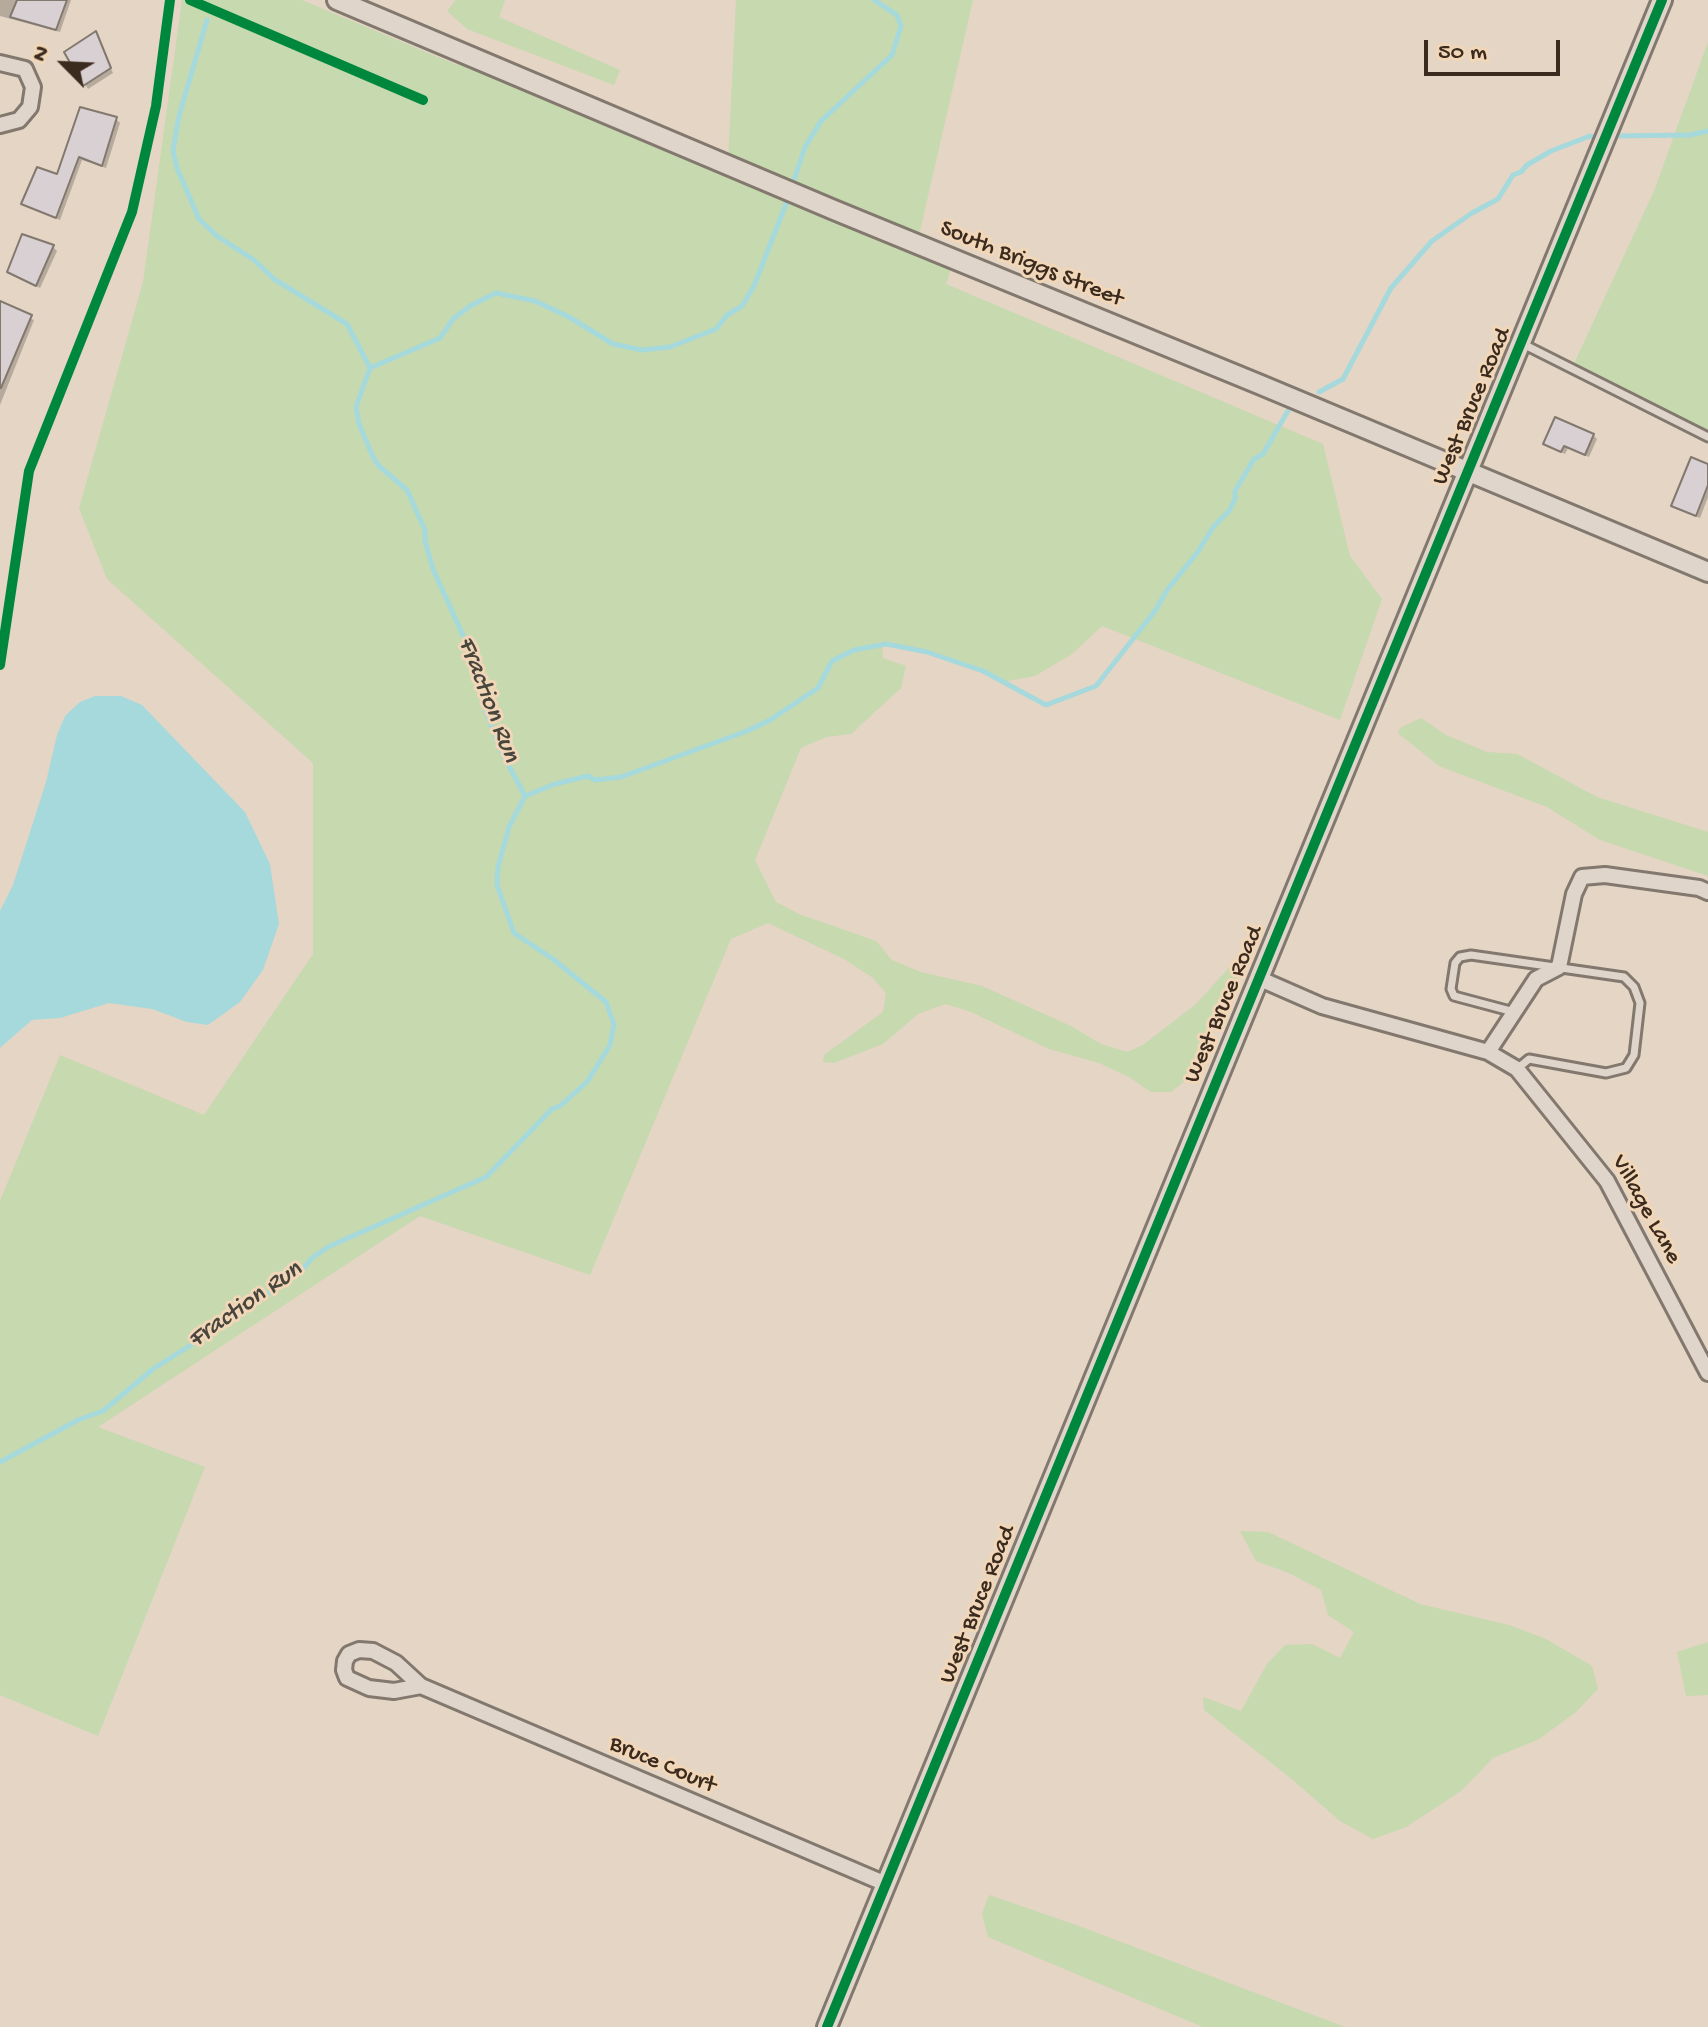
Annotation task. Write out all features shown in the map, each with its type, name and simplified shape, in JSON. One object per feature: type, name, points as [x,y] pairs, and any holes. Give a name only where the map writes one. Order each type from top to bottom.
[{"type":"street","name":"South Briggs Street","points":[[337,0],[1708,572]]},
{"type":"street","name":"West Bruce Road","points":[[827,2027],[1662,0]]},
{"type":"street","points":[[0,63],[25,69],[33,87],[30,107],[19,120],[0,125]]},
{"type":"street","points":[[1488,1052],[1536,979],[1559,967],[1574,894],[1582,877],[1605,875],[1699,888],[1708,892]]},
{"type":"street","name":"Village Lane","points":[[1258,978],[1322,1006],[1488,1052],[1517,1069],[1607,1181],[1708,1373]]},
{"type":"street","name":"Bruce Court","points":[[421,1686],[394,1691],[369,1688],[347,1678],[345,1661],[349,1654],[359,1650],[373,1651],[396,1663],[421,1686],[886,1884]]},
{"type":"lane","points":[[1521,343],[1708,437]]},
{"type":"lane","points":[[1514,1012],[1454,996],[1451,989],[1455,963],[1460,957],[1471,955],[1624,977],[1634,987],[1640,1003],[1634,1055],[1626,1068],[1606,1073],[1529,1059],[1517,1069]]},
{"type":"green space","points":[[182,0],[302,0],[457,65],[462,53],[728,163],[736,0],[973,0],[917,244],[954,259],[946,284],[1323,444],[1350,556],[1382,599],[1340,720],[1102,626],[1072,654],[1035,676],[1002,682],[983,671],[927,652],[882,645],[883,658],[906,666],[901,688],[851,734],[826,737],[801,748],[755,860],[776,902],[799,914],[876,941],[892,960],[921,972],[982,986],[1071,1026],[1101,1044],[1127,1052],[1143,1045],[1196,1004],[1235,961],[1243,969],[1192,1075],[1171,1092],[1151,1092],[1099,1063],[1049,1049],[969,1011],[945,1004],[918,1014],[883,1044],[834,1063],[823,1062],[824,1055],[883,1012],[886,993],[873,978],[844,959],[768,923],[731,939],[590,1275],[420,1216],[98,1427],[205,1467],[98,1736],[0,1695],[0,1201],[60,1055],[204,1115],[313,954],[313,763],[107,579],[79,508],[143,282]]},
{"type":"green space","points":[[456,0],[505,0],[499,17],[620,70],[614,85],[467,29],[447,11]]},
{"type":"green space","points":[[1708,42],[1708,437],[1572,368],[1654,191]]},
{"type":"green space","points":[[1421,718],[1446,735],[1487,752],[1517,754],[1597,797],[1708,832],[1708,876],[1600,840],[1547,807],[1439,766],[1398,733],[1400,728]]},
{"type":"green space","points":[[1240,1531],[1268,1532],[1420,1604],[1509,1625],[1546,1639],[1592,1666],[1598,1689],[1576,1712],[1539,1739],[1493,1758],[1461,1791],[1406,1827],[1373,1839],[1340,1821],[1204,1710],[1203,1697],[1241,1711],[1267,1664],[1285,1645],[1312,1644],[1340,1658],[1354,1632],[1328,1615],[1321,1590],[1289,1573],[1256,1561]]},
{"type":"green space","points":[[1708,1642],[1708,1695],[1686,1696],[1677,1652]]},
{"type":"green space","points":[[989,1895],[1345,2027],[1203,2027],[988,1937],[982,1914]]},
{"type":"water","points":[[95,696],[121,696],[142,705],[245,812],[270,864],[279,924],[263,970],[240,1002],[208,1025],[187,1022],[152,1009],[109,1003],[60,1018],[32,1020],[0,1048],[0,911],[13,885],[65,716],[80,702]]},
{"type":"building","points":[[17,0],[67,0],[56,30],[10,17]]},
{"type":"building","points":[[96,31],[111,68],[83,86],[64,52]]},
{"type":"building","points":[[80,107],[117,117],[102,166],[79,157],[56,218],[21,204],[37,167],[57,174]]},
{"type":"building","points":[[22,234],[54,245],[36,286],[7,272]]},
{"type":"building","points":[[0,301],[32,315],[1,388],[0,388]]},
{"type":"building","points":[[1555,417],[1594,434],[1585,455],[1564,446],[1561,452],[1543,444]]},
{"type":"building","points":[[1691,457],[1708,464],[1708,485],[1696,516],[1671,506]]},
{"type":"waterway","name":"Fraction Run","points":[[792,186],[805,147],[821,121],[892,55],[901,26],[897,15],[874,0]]},
{"type":"waterway","points":[[207,20],[179,116],[173,151],[199,219],[274,279],[347,324],[370,368]]},
{"type":"waterway","points":[[1610,136],[1690,135],[1708,131]]},
{"type":"waterway","points":[[1319,392],[1343,379],[1391,288],[1432,241],[1498,199],[1513,175],[1527,165],[1551,151],[1590,136],[1600,139]]},
{"type":"waterway","name":"Fraction Run","points":[[525,796],[500,749],[483,703],[479,671],[433,569],[425,530],[407,490],[379,466],[359,424],[356,407],[370,368],[440,338],[453,319],[496,293],[535,301],[569,317],[613,344],[642,350],[670,347],[716,329],[727,315],[742,306],[754,286],[789,196]]},
{"type":"waterway","points":[[525,796],[588,776],[595,780],[621,777],[747,731],[770,720],[818,688],[832,661],[854,650],[886,644],[927,652],[983,671],[1046,705],[1096,686],[1155,611],[1214,526],[1229,511],[1235,491],[1254,459],[1263,454],[1289,409]]},
{"type":"waterway","name":"Fraction Run","points":[[0,1462],[78,1420],[103,1411],[153,1369],[251,1307],[328,1247],[486,1177],[552,1109],[560,1106],[587,1082],[610,1045],[614,1024],[606,1002],[553,959],[514,933],[497,885],[498,867],[509,827],[525,796]]},
{"type":"cycle path","points":[[0,665],[29,471],[132,212],[156,106],[170,0]]},
{"type":"cycle path","points":[[190,0],[423,100]]},
{"type":"cycle path","points":[[827,2027],[1662,0]]}]
